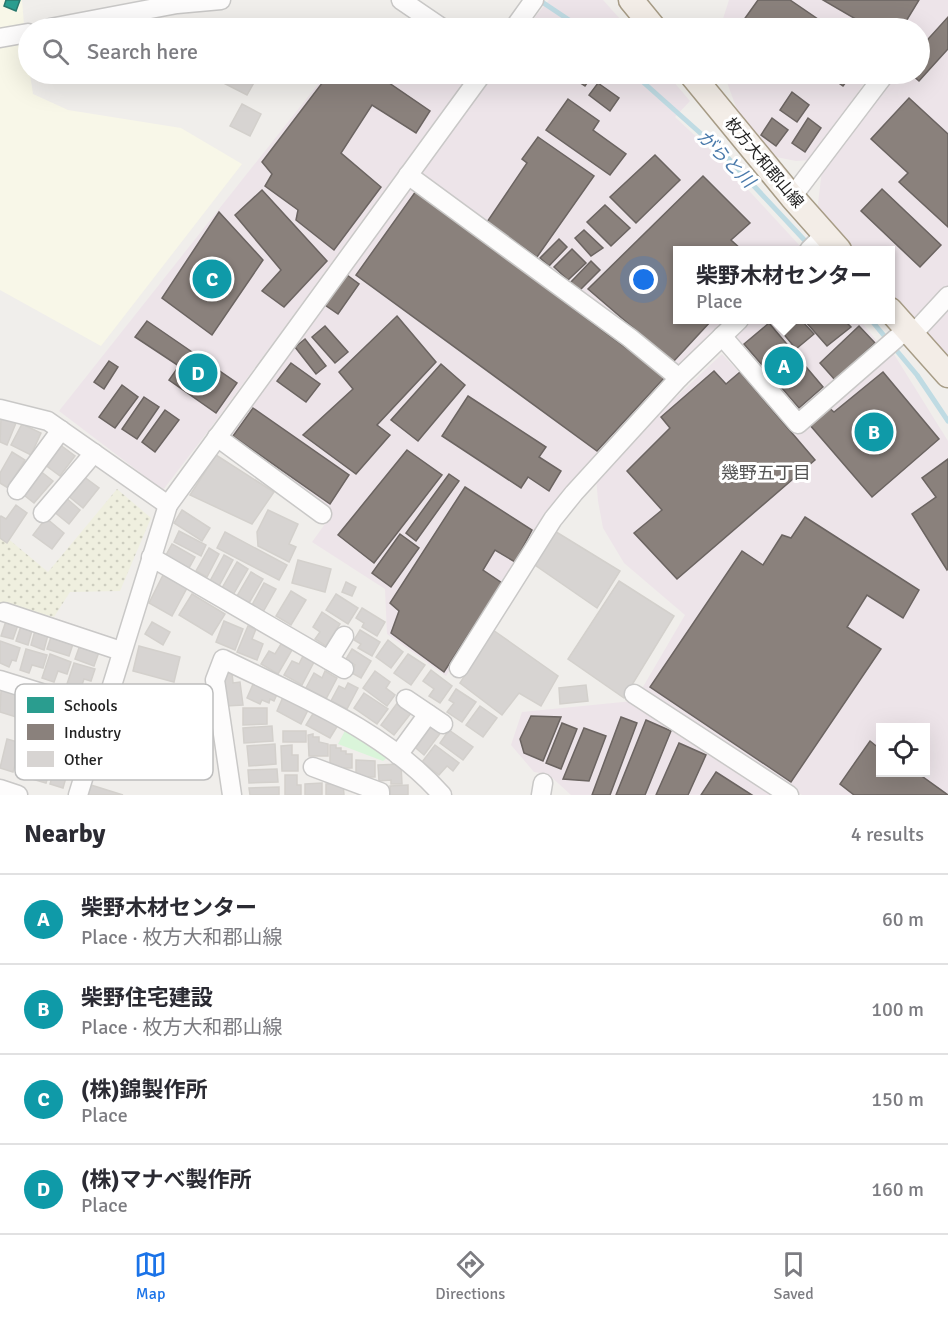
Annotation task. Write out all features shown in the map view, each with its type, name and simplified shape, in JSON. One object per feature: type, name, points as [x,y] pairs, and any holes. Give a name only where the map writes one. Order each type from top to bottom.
[{"type":"main road","points":[[631,0],[646,18]]},
{"type":"main road","name":"枚方大和郡山線","points":[[699,84],[792,197],[824,245]]},
{"type":"main road","points":[[895,315],[948,375]]},
{"type":"street","points":[[103,18],[177,4],[221,0]]},
{"type":"street","points":[[401,0],[427,18]]},
{"type":"street","points":[[521,18],[533,1]]},
{"type":"street","points":[[0,38],[18,35]]},
{"type":"street","points":[[111,684],[168,505],[475,84]]},
{"type":"street","points":[[792,197],[877,84]]},
{"type":"street","points":[[408,176],[630,338],[679,378]]},
{"type":"street","points":[[722,336],[798,424],[909,332],[948,296]]},
{"type":"street","points":[[459,668],[553,519],[679,378],[735,324]]},
{"type":"street","points":[[0,409],[48,421],[168,505]]},
{"type":"street","points":[[17,490],[61,430]]},
{"type":"street","points":[[217,437],[322,514]]},
{"type":"street","points":[[43,513],[94,453]]},
{"type":"street","points":[[151,557],[337,665],[344,636]]},
{"type":"street","points":[[4,612],[121,651]]},
{"type":"street","points":[[232,795],[215,680],[223,659],[353,723],[424,775],[442,795]]},
{"type":"street","points":[[0,680],[15,685]]},
{"type":"street","points":[[634,694],[789,795]]},
{"type":"street","points":[[398,755],[435,719],[406,699]]},
{"type":"street","points":[[314,767],[380,792],[380,795]]},
{"type":"street","points":[[78,795],[83,780]]},
{"type":"street","points":[[0,789],[18,795]]},
{"type":"shaded area","points":[[0,0],[22,0],[23,18],[18,18],[18,84],[32,84],[33,94],[68,110],[181,128],[242,164],[101,346],[0,290]]},
{"type":"shaded area","points":[[549,0],[603,0],[619,18],[534,18]]},
{"type":"shaded area","points":[[729,0],[948,0],[948,360],[895,302],[895,246],[847,246],[817,212],[822,170],[887,84],[930,84],[930,18],[723,18]]},
{"type":"shaded area","points":[[318,84],[463,84],[163,490],[59,411]]},
{"type":"shaded area","points":[[483,84],[676,84],[690,101],[675,117],[718,157],[800,246],[673,246],[673,324],[725,324],[686,364],[676,366],[422,180],[421,172]]},
{"type":"shaded area","points":[[728,84],[863,84],[813,160],[796,161],[771,156],[741,121]]},
{"type":"shaded area","points":[[412,186],[669,378],[536,532],[446,676],[387,634],[385,589],[312,542],[330,517],[225,436]]},
{"type":"shaded area","points":[[749,324],[863,324],[880,345],[802,418],[736,337]]},
{"type":"shaded area","points":[[892,351],[948,441],[948,795],[802,795],[640,692],[685,615],[624,563],[603,528],[596,477],[722,354],[796,432]]},
{"type":"shaded area","points":[[633,701],[776,795],[571,795],[548,774],[534,772],[511,745],[522,712]]},
{"type":"green space","points":[[117,489],[151,518],[120,591],[70,592],[54,617],[0,603],[0,532],[48,572]]},
{"type":"green space","points":[[346,729],[390,755],[383,761],[338,744]]},
{"type":"building: Schools","points":[[6,0],[20,0],[16,11],[4,6]]},
{"type":"building: Industry","points":[[758,0],[790,0],[816,18],[745,18]]},
{"type":"building: Industry","points":[[823,0],[919,0],[908,18],[854,18]]},
{"type":"building: Industry","points":[[948,17],[948,49],[930,69],[930,37]]},
{"type":"building: Industry","points":[[321,84],[391,84],[430,111],[416,133],[372,105],[341,153],[381,187],[334,250],[296,220],[298,210],[265,186],[272,174],[262,162]]},
{"type":"building: Industry","points":[[599,84],[619,98],[610,111],[589,95]]},
{"type":"building: Industry","points":[[792,92],[809,105],[797,122],[780,110]]},
{"type":"building: Industry","points":[[909,98],[948,134],[948,227],[899,182],[908,173],[871,139]]},
{"type":"building: Industry","points":[[568,99],[599,121],[593,130],[626,154],[610,175],[546,130]]},
{"type":"building: Industry","points":[[772,118],[788,130],[776,146],[761,135]]},
{"type":"building: Industry","points":[[808,118],[821,128],[805,152],[792,143]]},
{"type":"building: Industry","points":[[538,137],[594,176],[537,257],[487,222],[527,163],[522,159]]},
{"type":"building: Industry","points":[[655,155],[680,180],[636,223],[610,197]]},
{"type":"building: Industry","points":[[703,176],[750,223],[731,240],[738,246],[673,246],[673,324],[708,324],[673,362],[588,289]]},
{"type":"building: Industry","points":[[882,189],[941,245],[920,267],[861,211]]},
{"type":"building: Industry","points":[[262,190],[327,261],[284,307],[262,291],[281,270],[235,215]]},
{"type":"building: Industry","points":[[416,191],[665,377],[597,451],[356,275]]},
{"type":"building: Industry","points":[[605,205],[630,228],[611,246],[587,222]]},
{"type":"building: Industry","points":[[219,212],[263,260],[212,335],[162,298]]},
{"type":"building: Industry","points":[[584,230],[603,248],[591,256],[575,238]]},
{"type":"building: Industry","points":[[559,239],[567,247],[549,266],[540,258]]},
{"type":"building: Industry","points":[[572,249],[586,263],[568,280],[554,267]]},
{"type":"building: Industry","points":[[591,261],[600,270],[579,291],[570,283]]},
{"type":"building: Industry","points":[[347,275],[359,284],[338,314],[325,305]]},
{"type":"building: Industry","points":[[397,316],[436,362],[377,425],[390,435],[356,474],[303,435],[353,389],[339,372]]},
{"type":"building: Industry","points":[[147,321],[237,383],[216,413],[169,380],[179,366],[135,337]]},
{"type":"building: Industry","points":[[770,324],[823,387],[799,408],[744,344]]},
{"type":"building: Industry","points":[[775,324],[805,324],[814,334],[796,349]]},
{"type":"building: Industry","points":[[808,324],[848,324],[851,327],[827,346]]},
{"type":"building: Industry","points":[[325,326],[348,352],[335,363],[312,337]]},
{"type":"building: Industry","points":[[859,326],[875,343],[835,380],[820,363]]},
{"type":"building: Industry","points":[[305,339],[326,366],[316,374],[295,347]]},
{"type":"building: Industry","points":[[109,361],[118,367],[104,389],[94,382]]},
{"type":"building: Industry","points":[[291,363],[320,384],[306,402],[277,381]]},
{"type":"building: Industry","points":[[441,364],[465,385],[418,441],[391,420]]},
{"type":"building: Industry","points":[[714,371],[726,384],[740,372],[815,460],[677,579],[634,533],[662,510],[627,471],[670,428],[661,417]]},
{"type":"building: Industry","points":[[883,372],[939,439],[872,497],[809,424],[828,407],[834,412]]},
{"type":"building: Industry","points":[[122,385],[138,397],[115,428],[99,417]]},
{"type":"building: Industry","points":[[468,396],[546,447],[539,457],[561,471],[549,491],[528,477],[521,488],[442,436]]},
{"type":"building: Industry","points":[[144,397],[159,407],[137,439],[122,429]]},
{"type":"building: Industry","points":[[253,408],[349,475],[330,504],[233,436]]},
{"type":"building: Industry","points":[[165,410],[179,420],[155,452],[142,442]]},
{"type":"building: Industry","points":[[407,450],[442,475],[374,563],[338,535]]},
{"type":"building: Industry","points":[[948,459],[947,570],[912,514],[936,497],[922,478]]},
{"type":"building: Industry","points":[[449,474],[459,481],[416,541],[406,533]]},
{"type":"building: Industry","points":[[465,487],[532,530],[515,562],[495,550],[483,570],[502,583],[444,672],[391,633],[399,611],[390,603]]},
{"type":"building: Industry","points":[[805,517],[919,590],[903,618],[867,595],[847,627],[881,649],[791,782],[650,687],[742,551],[763,565],[782,535],[791,538]]},
{"type":"building: Industry","points":[[400,534],[419,548],[391,587],[372,573]]},
{"type":"building: Industry","points":[[531,716],[561,717],[543,761],[524,753],[520,739]]},
{"type":"building: Industry","points":[[621,717],[637,723],[610,795],[592,795]]},
{"type":"building: Industry","points":[[646,720],[671,731],[645,795],[616,795]]},
{"type":"building: Industry","points":[[562,723],[577,729],[561,769],[546,763]]},
{"type":"building: Industry","points":[[584,728],[606,736],[589,781],[563,779]]},
{"type":"building: Industry","points":[[870,741],[876,746],[876,777],[923,777],[948,795],[854,795],[840,784]]},
{"type":"building: Industry","points":[[679,743],[706,755],[688,795],[656,795]]},
{"type":"building: Industry","points":[[716,772],[752,795],[701,795]]},
{"type":"building: Other","points":[[226,84],[253,84],[247,95]]},
{"type":"building: Other","points":[[242,104],[261,114],[250,136],[230,126]]},
{"type":"building: Other","points":[[1,417],[16,423],[7,445],[0,442]]},
{"type":"building: Other","points":[[22,424],[41,433],[31,455],[11,445]]},
{"type":"building: Other","points":[[59,444],[75,456],[60,476],[44,464]]},
{"type":"building: Other","points":[[12,452],[25,460],[8,488],[0,483],[0,473]]},
{"type":"building: Other","points":[[216,455],[274,492],[252,524],[190,495]]},
{"type":"building: Other","points":[[39,470],[53,481],[34,503],[20,492]]},
{"type":"building: Other","points":[[83,476],[99,488],[83,508],[67,495]]},
{"type":"building: Other","points":[[65,497],[80,510],[69,524],[53,511]]},
{"type":"building: Other","points":[[16,505],[27,513],[7,543],[0,538],[0,518],[1,516],[6,519]]},
{"type":"building: Other","points":[[182,510],[210,528],[202,541],[174,523]]},
{"type":"building: Other","points":[[268,510],[298,524],[289,544],[296,547],[289,562],[258,546],[257,532]]},
{"type":"building: Other","points":[[46,518],[64,533],[52,549],[33,535]]},
{"type":"building: Other","points":[[553,530],[620,571],[597,608],[532,563]]},
{"type":"building: Other","points":[[179,531],[206,545],[201,556],[174,542]]},
{"type":"building: Other","points":[[225,532],[287,565],[279,580],[217,548]]},
{"type":"building: Other","points":[[172,544],[195,557],[188,570],[165,557]]},
{"type":"building: Other","points":[[209,548],[219,554],[207,577],[196,571]]},
{"type":"building: Other","points":[[224,555],[233,560],[219,586],[210,581]]},
{"type":"building: Other","points":[[298,560],[331,569],[325,592],[292,583]]},
{"type":"building: Other","points":[[237,562],[248,569],[233,595],[222,588]]},
{"type":"building: Other","points":[[251,572],[263,579],[249,603],[237,596]]},
{"type":"building: Other","points":[[163,575],[187,588],[172,616],[149,603]]},
{"type":"building: Other","points":[[619,581],[674,616],[624,698],[568,659]]},
{"type":"building: Other","points":[[346,582],[356,587],[352,596],[342,592]]},
{"type":"building: Other","points":[[264,583],[276,589],[263,612],[252,605]]},
{"type":"building: Other","points":[[291,591],[306,600],[291,625],[276,616]]},
{"type":"building: Other","points":[[192,594],[225,614],[212,635],[179,615]]},
{"type":"building: Other","points":[[336,594],[358,608],[348,624],[326,610]]},
{"type":"building: Other","points":[[362,608],[385,622],[377,636],[362,627],[364,623],[356,618]]},
{"type":"building: Other","points":[[322,612],[340,624],[326,646],[315,639],[320,632],[313,627]]},
{"type":"building: Other","points":[[7,618],[19,622],[13,639],[1,636]]},
{"type":"building: Other","points":[[224,621],[243,629],[235,650],[216,642]]},
{"type":"building: Other","points":[[152,622],[170,632],[163,645],[145,634]]},
{"type":"building: Other","points":[[22,623],[33,627],[28,645],[16,641]]},
{"type":"building: Other","points":[[248,626],[256,629],[252,639],[263,644],[257,660],[237,652]]},
{"type":"building: Other","points":[[36,627],[49,631],[44,650],[31,645]]},
{"type":"building: Other","points":[[360,630],[380,642],[372,656],[358,648],[361,644],[354,640]]},
{"type":"building: Other","points":[[493,630],[558,676],[541,706],[519,693],[502,715],[460,683]]},
{"type":"building: Other","points":[[52,634],[74,641],[69,656],[47,649]]},
{"type":"building: Other","points":[[388,640],[403,652],[391,668],[376,657]]},
{"type":"building: Other","points":[[0,641],[20,648],[16,661],[12,660],[9,667],[0,663]]},
{"type":"building: Other","points":[[281,644],[292,650],[278,674],[261,664],[269,651],[275,654]]},
{"type":"building: Other","points":[[80,645],[99,652],[94,666],[75,659]]},
{"type":"building: Other","points":[[139,646],[180,657],[174,682],[133,671]]},
{"type":"building: Other","points":[[26,649],[47,655],[43,668],[32,665],[29,673],[20,670]]},
{"type":"building: Other","points":[[352,649],[371,661],[361,678],[350,672],[355,665],[346,659]]},
{"type":"building: Other","points":[[50,654],[71,662],[67,674],[58,671],[54,682],[42,678]]},
{"type":"building: Other","points":[[408,654],[425,665],[411,685],[394,673]]},
{"type":"building: Other","points":[[303,656],[314,662],[302,685],[284,675],[292,661],[299,664]]},
{"type":"building: Other","points":[[74,663],[95,669],[91,681],[84,679],[82,684],[67,684]]},
{"type":"building: Other","points":[[431,670],[452,686],[440,703],[429,696],[434,689],[423,681]]},
{"type":"building: Other","points":[[325,671],[337,678],[326,699],[306,688],[314,673],[322,678]]},
{"type":"building: Other","points":[[375,671],[390,682],[386,688],[395,695],[387,706],[363,688]]},
{"type":"building: Other","points":[[232,672],[233,683],[240,682],[243,705],[226,706],[223,673]]},
{"type":"building: Other","points":[[254,682],[278,692],[274,701],[270,699],[269,703],[262,700],[260,704],[247,698]]},
{"type":"building: Other","points":[[348,683],[358,688],[347,709],[331,701],[339,686],[345,689]]},
{"type":"building: Other","points":[[586,685],[588,701],[560,704],[559,688]]},
{"type":"building: Other","points":[[456,689],[476,702],[462,722],[447,712],[454,703],[449,700]]},
{"type":"building: Other","points":[[1,690],[15,694],[15,717],[0,712]]},
{"type":"building: Other","points":[[364,693],[388,709],[377,724],[354,708]]},
{"type":"building: Other","points":[[283,697],[308,710],[301,724],[277,711]]},
{"type":"building: Other","points":[[398,702],[412,712],[394,735],[381,725]]},
{"type":"building: Other","points":[[480,706],[497,718],[483,737],[466,725]]},
{"type":"building: Other","points":[[243,708],[267,708],[267,724],[243,725]]},
{"type":"building: Other","points":[[314,712],[338,725],[330,738],[306,725]]},
{"type":"building: Other","points":[[429,721],[442,731],[424,755],[411,744]]},
{"type":"building: Other","points":[[272,726],[273,741],[244,743],[243,728]]},
{"type":"building: Other","points":[[449,730],[473,747],[463,760],[440,743]]},
{"type":"building: Other","points":[[283,731],[306,731],[306,742],[283,742]]},
{"type":"building: Other","points":[[313,734],[313,737],[319,737],[319,742],[328,744],[328,756],[309,756],[308,735]]},
{"type":"building: Other","points":[[7,739],[15,741],[13,772],[0,768]]},
{"type":"building: Other","points":[[275,744],[276,764],[249,766],[247,746]]},
{"type":"building: Other","points":[[292,745],[292,755],[298,755],[298,771],[282,771],[281,746]]},
{"type":"building: Other","points":[[330,745],[336,745],[336,748],[341,748],[341,751],[346,751],[346,754],[352,754],[352,768],[330,768]]},
{"type":"building: Other","points":[[435,745],[459,763],[453,771],[447,766],[439,775],[422,762]]},
{"type":"building: Other","points":[[356,760],[375,761],[375,777],[356,777]]},
{"type":"building: Other","points":[[401,764],[402,784],[391,784],[391,780],[379,781],[378,765]]},
{"type":"building: Other","points":[[277,769],[278,782],[249,783],[248,770]]},
{"type":"building: Other","points":[[285,775],[297,775],[297,785],[301,785],[301,795],[285,795]]},
{"type":"building: Other","points":[[51,780],[65,780],[63,788],[50,784]]},
{"type":"building: Other","points":[[322,783],[322,795],[305,795],[305,784]]},
{"type":"building: Other","points":[[343,783],[344,795],[326,795],[326,784]]},
{"type":"building: Other","points":[[91,785],[123,795],[88,795]]},
{"type":"building: Other","points":[[408,785],[408,795],[390,795],[390,786]]},
{"type":"building: Other","points":[[279,787],[279,795],[250,795],[249,788]]},
{"type":"waterway","name":"がらと川","points":[[539,0],[566,18]]},
{"type":"waterway","name":"がらと川","points":[[645,84],[726,156],[809,245]]},
{"type":"waterway","name":"がらと川","points":[[874,324],[917,375],[948,421]]},
{"type":"place","name":"(株)錦製作所","points":[[212,279]]},
{"type":"place","name":"柴野木材センター","points":[[784,366]]},
{"type":"place","name":"(株)マナべ製作所","points":[[198,373]]},
{"type":"place","name":"柴野住宅建設","points":[[874,432]]},
{"type":"district","name":"幾野五丁目","points":[[766,473]]}]
